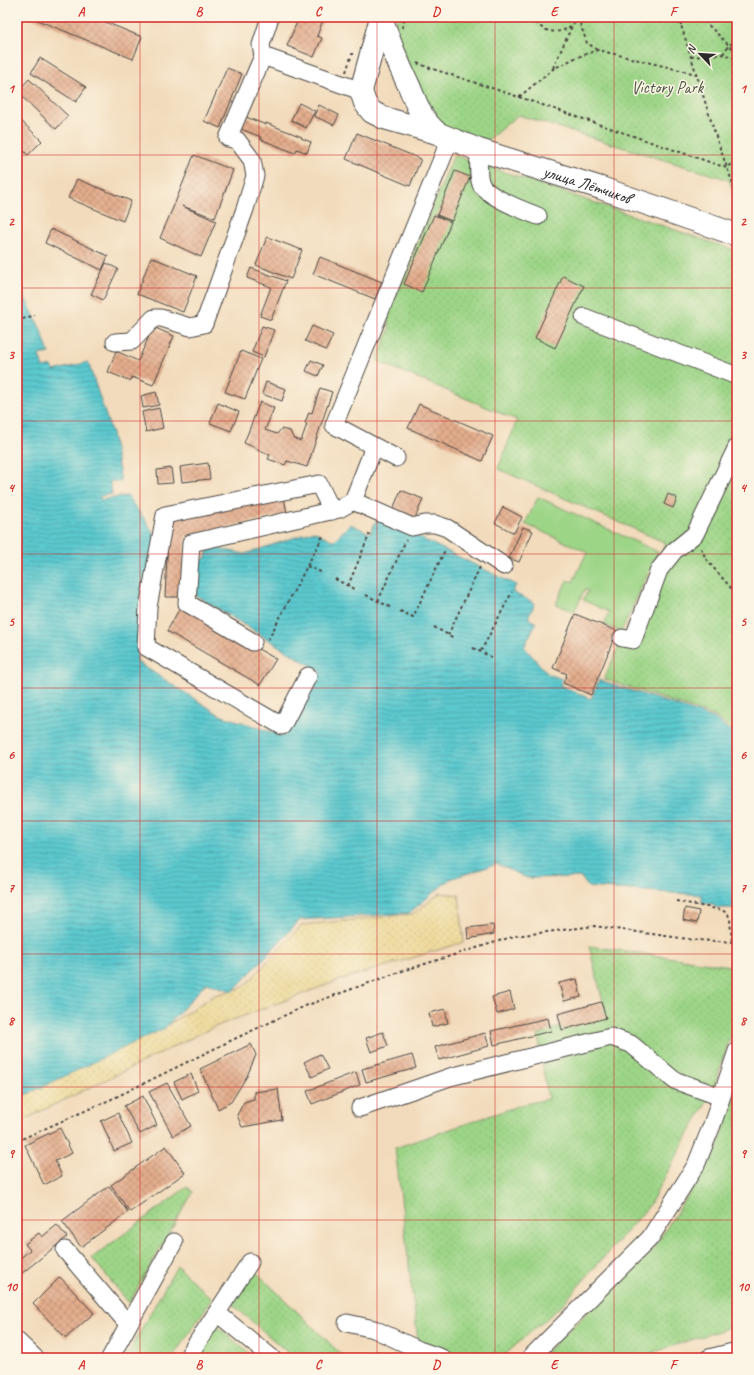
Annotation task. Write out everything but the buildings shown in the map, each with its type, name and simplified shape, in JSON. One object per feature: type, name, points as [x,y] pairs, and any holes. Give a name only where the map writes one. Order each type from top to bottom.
[{"type":"main road","name":"улица Лётчиков","points":[[381,17],[408,65],[412,93],[420,113],[428,124],[444,136]]},
{"type":"main road","name":"улица Лётчиков","points":[[381,17],[363,82],[365,103],[372,112],[384,118],[444,136],[479,150],[601,188],[737,235]]},
{"type":"main road","points":[[363,82],[374,65],[391,63],[408,65]]},
{"type":"main road","points":[[384,118],[398,117],[406,114],[411,105],[412,93]]},
{"type":"street","points":[[115,342],[132,341],[154,318],[190,327],[204,324],[245,209],[255,176],[252,160],[237,140],[228,138],[263,56],[261,46],[270,17]]},
{"type":"street","points":[[263,56],[363,82]]},
{"type":"street","points":[[396,458],[334,425],[444,136]]},
{"type":"street","points":[[479,150],[481,184],[486,190],[503,201],[538,216]]},
{"type":"street","points":[[584,316],[737,376]]},
{"type":"street","points":[[261,641],[187,602],[191,543],[339,509],[353,501],[374,447]]},
{"type":"street","points":[[622,638],[633,640],[659,570],[674,552],[695,534],[737,448]]},
{"type":"street","points":[[308,676],[282,726],[146,647],[148,607],[165,515],[319,484],[332,511]]},
{"type":"street","points":[[353,501],[412,527],[425,524],[436,524],[447,528],[504,566]]},
{"type":"street","points":[[360,1108],[450,1077],[612,1037],[631,1044],[674,1080],[721,1097]]},
{"type":"street","points":[[530,1358],[650,1238],[696,1165],[737,1051]]},
{"type":"street","points":[[110,1358],[174,1242]]},
{"type":"street","points":[[65,1250],[128,1324]]},
{"type":"street","points":[[187,1358],[250,1262]]},
{"type":"street","points":[[217,1313],[272,1358]]},
{"type":"street","points":[[347,1323],[374,1329],[419,1350],[442,1358]]},
{"type":"street","points":[[17,1341],[35,1358]]},
{"type":"street","points":[[709,1358],[737,1351]]},
{"type":"path","points":[[402,33],[405,17]]},
{"type":"path","points":[[533,17],[543,29],[553,32],[563,31],[572,26]]},
{"type":"path","points":[[674,17],[682,28]]},
{"type":"path","points":[[679,17],[690,57],[737,195]]},
{"type":"path","points":[[700,17],[737,53]]},
{"type":"path","points":[[553,69],[572,26],[578,18]]},
{"type":"path","points":[[578,18],[587,43],[598,50],[696,74]]},
{"type":"path","points":[[723,54],[729,45],[737,41]]},
{"type":"path","points":[[519,97],[553,69],[575,58],[598,50]]},
{"type":"path","points":[[690,57],[723,54],[737,59]]},
{"type":"path","points":[[408,65],[430,68],[727,168]]},
{"type":"path","points":[[727,168],[737,157]]},
{"type":"path","points":[[17,322],[35,315]]},
{"type":"path","points":[[348,586],[370,533]]},
{"type":"path","points":[[695,534],[706,559],[737,595]]},
{"type":"path","points":[[261,641],[307,566],[323,536]]},
{"type":"path","points":[[378,601],[406,539]]},
{"type":"path","points":[[400,611],[413,617],[445,550]]},
{"type":"path","points":[[307,566],[323,573]]},
{"type":"path","points":[[448,634],[480,567]]},
{"type":"path","points":[[335,579],[354,589]]},
{"type":"path","points":[[480,651],[512,592]]},
{"type":"path","points":[[366,595],[390,607]]},
{"type":"path","points":[[434,627],[454,638]]},
{"type":"path","points":[[473,648],[491,657]]},
{"type":"path","points":[[676,901],[722,910],[728,914],[732,942]]},
{"type":"path","points":[[17,1141],[114,1098],[305,1006],[399,972],[515,936],[594,926],[695,940],[737,942]]},
{"type":"green space","name":"Victory Park","points":[[397,17],[737,17],[737,202],[729,180],[518,115],[484,143],[430,124],[394,27]]},
{"type":"green space","points":[[454,155],[737,251],[737,733],[714,716],[604,679],[666,543],[498,469],[517,420],[377,361],[390,328],[387,317]]},
{"type":"green space","points":[[538,497],[658,552],[621,632],[604,624],[609,612],[583,600],[588,591],[585,589],[574,612],[556,604],[567,580],[573,582],[587,552],[525,524]]},
{"type":"green space","points":[[589,946],[737,967],[737,1016],[713,1090],[649,1206],[560,1307],[501,1358],[420,1358],[395,1148],[521,1105],[548,1099],[538,1035],[605,1010]]},
{"type":"green space","points":[[737,1088],[737,1325],[636,1358],[540,1358],[651,1252],[717,1150]]},
{"type":"green space","points":[[187,1187],[193,1192],[129,1303],[92,1258]]},
{"type":"green space","points":[[177,1266],[212,1299],[172,1358],[125,1358]]},
{"type":"green space","points":[[255,1271],[345,1358],[294,1358],[232,1304]]},
{"type":"green space","points":[[215,1324],[254,1358],[193,1357]]},
{"type":"sand","points":[[440,893],[459,895],[464,942],[337,981],[214,1027],[17,1123],[17,1084],[158,1031],[215,995],[244,987],[302,925],[413,914]]},
{"type":"water","points":[[17,281],[41,330],[49,353],[39,355],[43,368],[52,366],[54,371],[88,362],[112,434],[121,482],[110,481],[112,494],[100,496],[101,500],[127,496],[146,521],[157,540],[140,604],[137,662],[220,715],[284,736],[321,672],[192,593],[195,560],[205,559],[209,547],[245,554],[314,531],[334,541],[350,524],[370,533],[378,517],[516,585],[512,592],[535,603],[528,618],[536,623],[524,647],[548,674],[562,679],[560,685],[591,699],[599,680],[714,718],[737,736],[737,905],[733,908],[717,908],[712,904],[702,903],[702,895],[588,887],[581,877],[527,878],[497,864],[450,879],[409,913],[300,920],[233,991],[206,983],[165,1028],[17,1099]]}]
